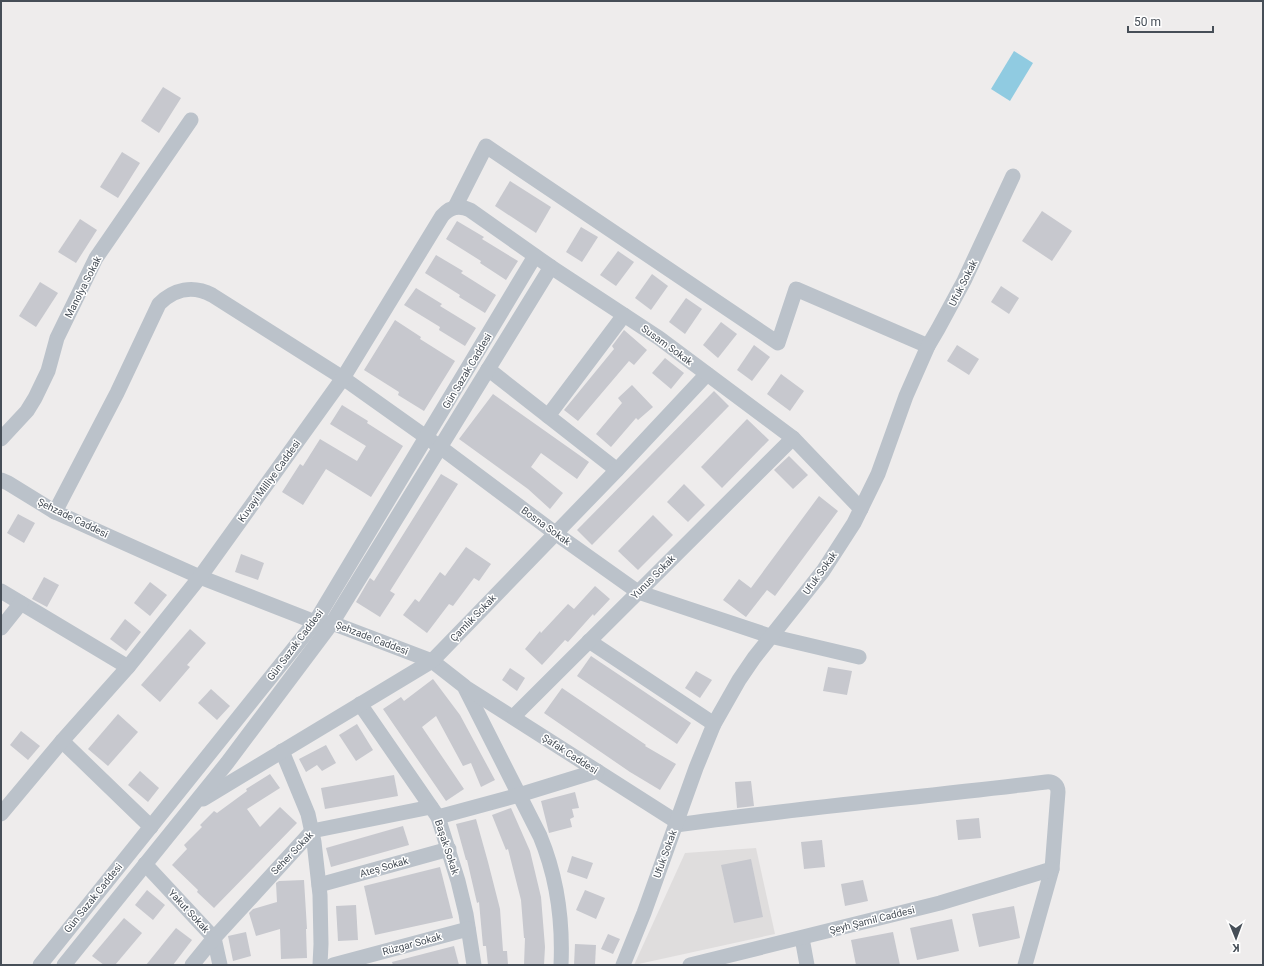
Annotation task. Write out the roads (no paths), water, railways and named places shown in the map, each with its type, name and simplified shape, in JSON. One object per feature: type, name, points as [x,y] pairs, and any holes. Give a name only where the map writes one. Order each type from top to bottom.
[{"type":"street","name":"Manolya Sokak","points":[[1,439],[27,411],[35,398],[48,371],[57,338],[96,258],[192,120]]},
{"type":"street","points":[[455,207],[486,146],[778,343],[796,289],[928,346]]},
{"type":"street","name":"Ufuk Sokak","points":[[623,965],[644,913],[696,768],[714,724],[739,680],[770,636],[806,594],[823,571],[861,509],[878,474],[906,396],[928,346],[964,281],[1013,176]]},
{"type":"street","name":"Susam Sokak","points":[[455,207],[470,210],[551,267],[659,338],[793,438],[861,509]]},
{"type":"street","name":"Kuvayi Milliye Caddesi","points":[[1,814],[62,741],[128,667],[200,577],[343,378],[442,216],[450,209],[455,207]]},
{"type":"street","name":"Gün Sazak Caddesi","points":[[40,965],[315,622],[535,256]]},
{"type":"street","name":"Gün Sazak Caddesi","points":[[64,965],[227,763],[332,623],[551,267]]},
{"type":"street","name":"Bosna Sokak","points":[[55,512],[117,393],[159,304],[170,294],[191,289],[206,292],[343,378],[638,592],[770,636],[859,658]]},
{"type":"street","points":[[548,416],[624,315]]},
{"type":"street","points":[[488,369],[617,470]]},
{"type":"street","name":"Çamlık Sokak","points":[[194,805],[432,661],[617,470],[707,374]]},
{"type":"street","name":"Yunus Sokak","points":[[513,717],[793,438]]},
{"type":"street","name":"Şehzade Caddesi","points":[[3,485],[55,512],[200,577],[315,622],[332,623],[432,661],[464,686],[540,836],[550,864],[554,878],[560,918],[561,965]]},
{"type":"street","points":[[1,591],[128,667]]},
{"type":"street","points":[[1,628],[21,603]]},
{"type":"street","points":[[589,641],[714,724]]},
{"type":"street","name":"Şafak Caddesi","points":[[464,686],[597,771],[676,824]]},
{"type":"street","name":"Başak Sokak","points":[[360,704],[435,812],[449,849],[458,881],[474,965]]},
{"type":"street","points":[[62,741],[151,827]]},
{"type":"street","points":[[282,752],[308,814],[312,831],[319,885],[321,919],[320,965]]},
{"type":"street","name":"Seher Sokak","points":[[192,965],[214,938],[312,831],[435,812],[520,795],[597,771]]},
{"type":"street","points":[[676,824],[1050,782],[1056,784],[1058,792],[1052,869],[1025,965]]},
{"type":"street","name":"Ateş Sokak","points":[[319,885],[449,849]]},
{"type":"street","name":"Yakut Sokak","points":[[145,864],[214,938],[220,965]]},
{"type":"street","name":"Şeyh Şamil Caddesi","points":[[690,965],[940,903],[1052,869]]},
{"type":"street","name":"Rüzgar Sokak","points":[[333,965],[468,929]]},
{"type":"street","points":[[802,938],[807,965]]},
{"type":"water","points":[[1014,51],[1033,63],[1010,101],[991,89]]}]
